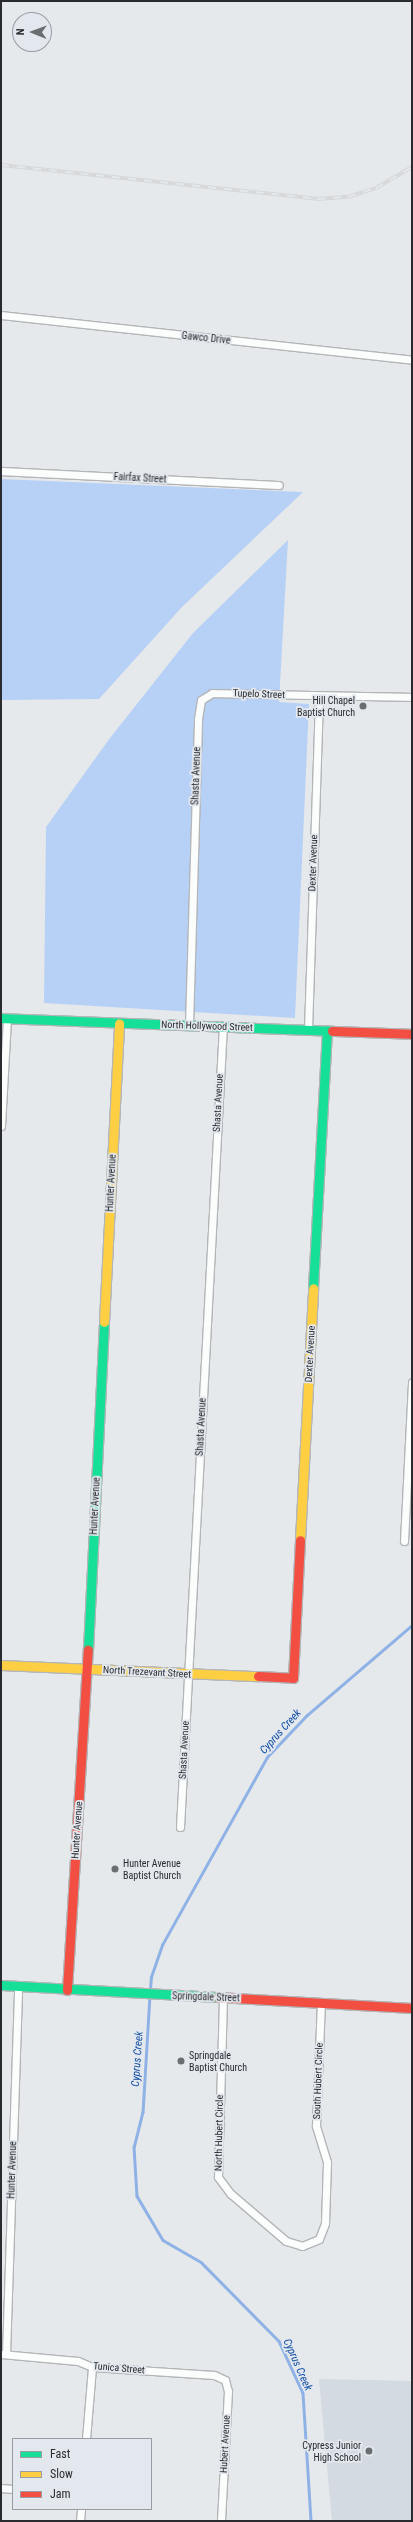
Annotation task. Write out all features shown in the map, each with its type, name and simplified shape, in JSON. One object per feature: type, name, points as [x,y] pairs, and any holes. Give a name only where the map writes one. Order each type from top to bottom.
[{"type":"street","name":"Gawco Drive","points":[[1,316],[412,360]]},
{"type":"street","name":"Fairfax Street","points":[[1,471],[279,484]]},
{"type":"street","name":"Tupelo Street","points":[[198,719],[201,700],[212,693],[412,697]]},
{"type":"street","name":"Dexter Avenue","points":[[308,1030],[319,696]]},
{"type":"street","name":"Shasta Avenue","points":[[189,1025],[198,719]]},
{"type":"street","name":"North Hollywood Street","points":[[4,1018],[412,1034]]},
{"type":"street","points":[[1,1126],[4,1018]]},
{"type":"street","name":"Hunter Avenue","points":[[67,1990],[87,1669],[119,1022]]},
{"type":"street","name":"Shasta Avenue","points":[[180,1827],[222,1026]]},
{"type":"street","name":"Dexter Avenue","points":[[293,1678],[327,1030]]},
{"type":"street","points":[[404,1541],[412,1382]]},
{"type":"street","name":"North Trezevant Street","points":[[1,1665],[188,1675],[293,1678]]},
{"type":"street","name":"Springdale Street","points":[[1,1985],[164,1996],[321,2002],[412,2008]]},
{"type":"street","name":"Hunter Avenue","points":[[3,2354],[18,1986]]},
{"type":"street","name":"North Hubert Circle","points":[[223,1998],[218,2177],[228,2191],[286,2241],[296,2246],[307,2245]]},
{"type":"street","name":"South Hubert Circle","points":[[307,2245],[319,2239],[325,2223],[327,2162],[316,2126],[321,2002]]},
{"type":"street","name":"Tunica Street","points":[[3,2354],[78,2361],[92,2367],[214,2375]]},
{"type":"street","points":[[86,2438],[92,2367]]},
{"type":"street","name":"Hubert Avenue","points":[[214,2375],[225,2380],[228,2390],[221,2521]]},
{"type":"street","points":[[1,2488],[12,2489]]},
{"type":"street","points":[[80,2521],[81,2510]]},
{"type":"shaded area","points":[[1,479],[303,492],[182,607],[99,699],[1,700]]},
{"type":"shaded area","points":[[288,540],[279,702],[309,704],[295,1018],[44,1003],[46,827],[110,738],[193,633]]},
{"type":"shaded area","name":"Cypress Junior High School","points":[[319,2379],[412,2381],[412,2521],[332,2521]]},
{"type":"waterway","name":"Cyprus Creek","points":[[150,1990],[151,1977],[162,1945],[267,1757],[306,1716],[412,1625]]},
{"type":"waterway","name":"Cyprus Creek","points":[[150,1995],[143,2112],[134,2147],[137,2196],[163,2240],[201,2262],[279,2341],[303,2393],[311,2521]]},
{"type":"railway","points":[[1,165],[317,199],[348,197],[376,188],[412,167]]},
{"type":"traffic: fast","points":[[1,1018],[332,1031]]},
{"type":"traffic: fast","points":[[313,1288],[327,1030]]},
{"type":"traffic: fast","points":[[88,1650],[104,1322]]},
{"type":"traffic: fast","points":[[1,1985],[217,1997]]},
{"type":"traffic: slow","points":[[104,1322],[119,1023]]},
{"type":"traffic: slow","points":[[300,1540],[313,1288]]},
{"type":"traffic: slow","points":[[1,1665],[258,1676]]},
{"type":"traffic: jam","points":[[332,1031],[412,1034]]},
{"type":"traffic: jam","points":[[258,1676],[293,1678],[300,1540]]},
{"type":"traffic: jam","points":[[67,1990],[88,1650]]},
{"type":"traffic: jam","points":[[217,1997],[412,2008]]},
{"type":"place","name":"Hill Chapel Baptist Church","points":[[363,706]]},
{"type":"place","name":"Hunter Avenue Baptist Church","points":[[115,1869]]},
{"type":"place","name":"Springdale Baptist Church","points":[[181,2061]]},
{"type":"place","name":"Cypress Junior High School","points":[[369,2451]]}]
